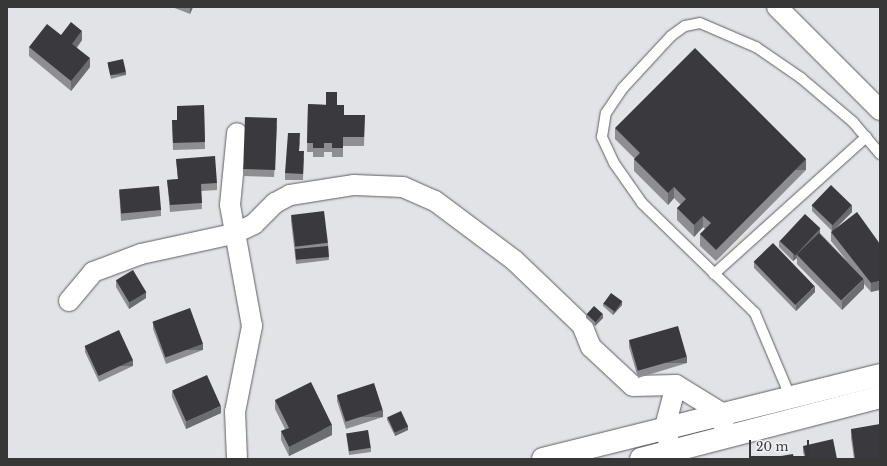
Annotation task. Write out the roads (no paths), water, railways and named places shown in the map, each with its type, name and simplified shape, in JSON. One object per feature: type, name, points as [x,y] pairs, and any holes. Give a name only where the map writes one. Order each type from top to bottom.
[{"type":"main road","points":[[546,459],[720,412],[880,375]]},
{"type":"main road","points":[[641,459],[880,397]]},
{"type":"street","points":[[777,7],[880,110]]},
{"type":"street","points":[[237,133],[230,205],[232,234],[248,296],[252,326],[235,412],[237,459]]},
{"type":"street","points":[[69,301],[93,272],[141,254],[232,234],[254,224],[275,203],[290,195],[354,185],[403,188],[435,201],[514,260],[582,325],[591,347],[633,386],[676,385],[720,412],[726,437]]},
{"type":"street","points":[[672,451],[665,427],[676,385]]},
{"type":"lane","points":[[790,396],[755,313],[642,203],[602,137],[606,113],[622,89],[671,36],[685,26],[700,23],[756,48],[801,78],[853,122],[880,154]]},
{"type":"lane","points":[[714,274],[866,137]]}]
